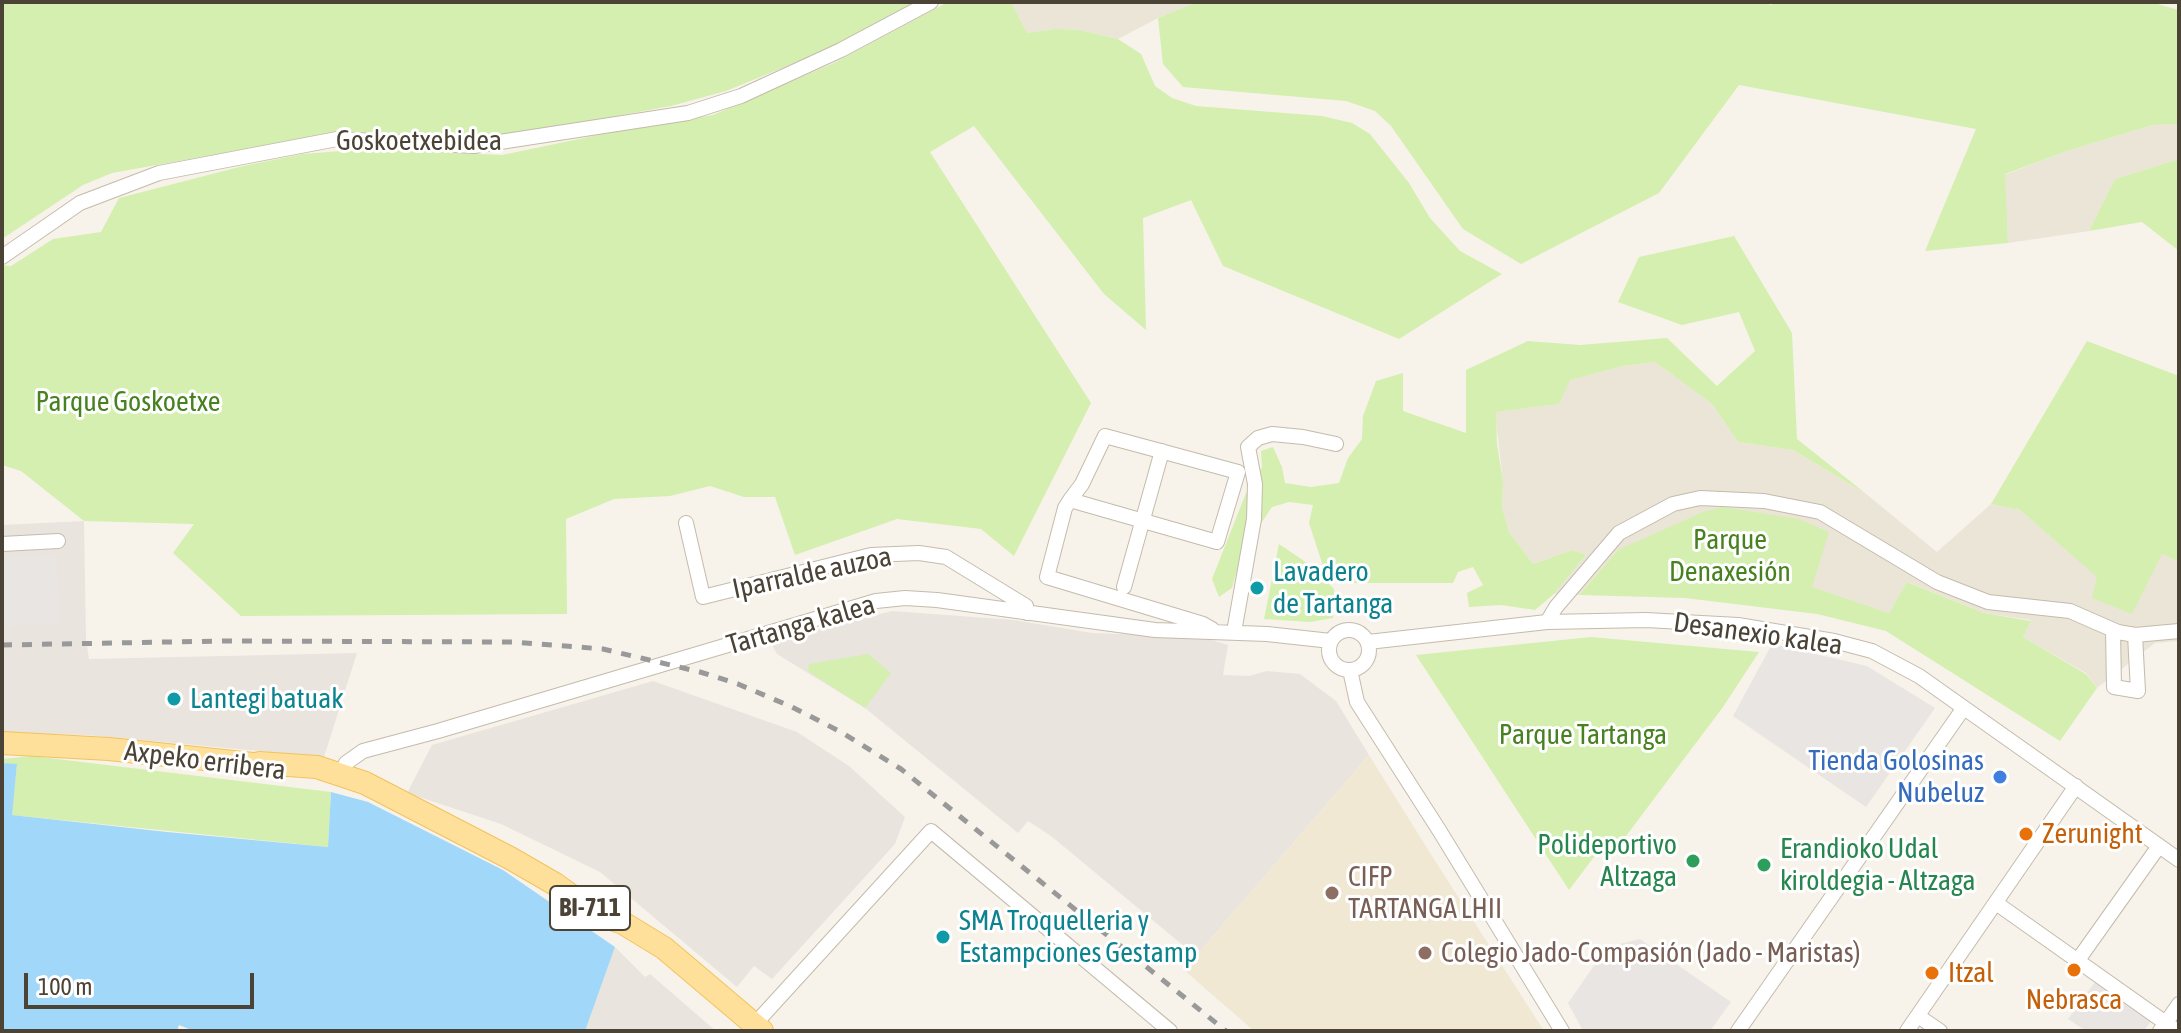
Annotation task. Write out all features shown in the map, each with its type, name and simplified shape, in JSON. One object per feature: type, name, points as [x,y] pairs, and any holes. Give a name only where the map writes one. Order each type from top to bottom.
[{"type":"main road","name":"Axpeko erribera","points":[[2,743],[259,763],[404,805]]},
{"type":"main road","name":"BI-711","points":[[259,763],[317,767],[340,774],[376,788],[510,858],[555,884],[597,914],[646,935],[758,1028]]},
{"type":"street","name":"Goskoetxebidea","points":[[2,257],[80,203],[159,173],[337,139],[474,146],[688,113],[741,96],[841,50],[931,2]]},
{"type":"street","points":[[1234,632],[1254,519],[1255,484],[1248,447],[1258,438],[1272,434],[1336,444]]},
{"type":"street","points":[[1070,500],[1217,542],[1238,472],[1105,436],[1082,484],[1070,500],[1065,508],[1047,577],[1203,624],[1215,632]]},
{"type":"street","points":[[1124,587],[1162,451]]},
{"type":"street","points":[[1547,622],[1556,607],[1619,533],[1673,504],[1700,498],[1764,501],[1820,512],[1937,582],[1988,602],[2070,611],[2113,630],[2135,635],[2179,631]]},
{"type":"street","name":"Iparralde auzoa","points":[[686,523],[703,597],[871,555],[919,553],[946,557],[1026,606],[1027,613]]},
{"type":"street","points":[[2,544],[58,541]]},
{"type":"street","name":"Tartanga kalea","points":[[340,774],[346,763],[363,751],[876,601],[905,598],[937,600],[1155,630],[1304,636],[1331,641]]},
{"type":"street","name":"Desanexio kalea","points":[[1368,642],[1547,622],[1646,620],[1723,624],[1834,641],[1872,651],[1919,676],[2179,860]]},
{"type":"street","points":[[1347,629],[1360,632],[1368,642],[1369,655],[1356,669],[1343,669],[1332,661],[1329,647],[1335,635],[1347,629]]},
{"type":"street","points":[[2113,630],[2114,687],[2138,691],[2135,635]]},
{"type":"street","points":[[1350,670],[1357,702],[1562,1031]]},
{"type":"street","points":[[1738,1031],[1963,709]]},
{"type":"street","points":[[1907,1031],[2076,786]]},
{"type":"street","points":[[758,1028],[931,831],[1170,1031]]},
{"type":"street","points":[[2078,960],[2159,846]]},
{"type":"street","points":[[1996,903],[2167,1028],[2179,1004]]},
{"type":"street","points":[[1918,1016],[1940,1031]]},
{"type":"shaded area","points":[[1011,2],[1197,2],[1118,39],[1080,30],[1055,29],[1027,33]]},
{"type":"shaded area","points":[[2179,124],[2179,159],[2115,179],[2089,231],[2008,243],[2004,175],[2070,150],[2153,125]]},
{"type":"shaded area","points":[[1655,362],[1712,404],[1738,442],[1793,450],[1865,493],[1937,552],[1991,504],[2020,510],[2098,577],[2162,554],[2179,562],[2179,641],[2155,643],[2097,688],[2086,673],[2023,637],[2031,620],[1984,613],[1908,582],[1889,613],[1811,587],[1618,550],[1579,595],[1554,594],[1586,555],[1572,550],[1533,564],[1509,532],[1502,507],[1503,481],[1495,412],[1559,404],[1569,380],[1623,366]]},
{"type":"shaded area","points":[[84,521],[89,659],[357,653],[324,757],[86,735],[2,733],[2,525]]},
{"type":"shaded area","points":[[56,554],[61,623],[2,627],[2,557]]},
{"type":"shaded area","points":[[892,611],[1014,620],[1092,633],[1202,637],[1228,645],[1223,675],[1249,676],[1267,671],[1300,674],[1336,701],[1369,755],[1196,956],[1051,836],[1028,821],[1018,833],[865,708],[777,654],[770,642]]},
{"type":"shaded area","points":[[1772,644],[1867,666],[1935,708],[1866,807],[1733,716]]},
{"type":"shaded area","points":[[653,681],[797,732],[849,766],[905,817],[895,844],[772,979],[754,966],[737,987],[600,872],[501,824],[407,793],[432,745]]},
{"type":"shaded area","points":[[1369,755],[1544,1031],[1254,1031],[1184,970]]},
{"type":"shaded area","points":[[1640,939],[1731,1002],[1710,1031],[1583,1031],[1568,1003],[1607,947]]},
{"type":"shaded area","points":[[615,947],[645,977],[650,974],[716,1031],[585,1031]]},
{"type":"shaded area","points":[[2095,982],[2152,1020],[2144,1031],[2086,1031],[2068,1019]]},
{"type":"green space","points":[[2,2],[914,2],[836,46],[726,91],[671,106],[475,142],[346,131],[112,173],[83,185],[2,239]]},
{"type":"green space","name":"Parque Goskoetxe","points":[[948,2],[1011,2],[1027,33],[1055,29],[1080,30],[1118,39],[1141,54],[1155,86],[1172,98],[1196,106],[1322,116],[1352,123],[1370,134],[1409,183],[1430,218],[1460,251],[1502,274],[1399,339],[1223,266],[1191,200],[1143,218],[1146,330],[1104,294],[974,126],[930,152],[1091,403],[1014,556],[981,529],[897,519],[795,555],[775,497],[744,497],[710,486],[670,496],[614,499],[566,519],[567,614],[241,616],[173,553],[194,524],[84,521],[21,471],[2,465],[2,265],[11,266],[53,239],[101,232],[119,198],[303,154],[365,149],[502,155],[713,115],[834,63]]},
{"type":"green space","points":[[1197,2],[1759,2],[1772,5],[1774,2],[2150,2],[2179,10],[2179,124],[2153,125],[2005,174],[2008,243],[1925,251],[1976,129],[1739,85],[1659,193],[1521,264],[1463,229],[1391,126],[1375,111],[1346,101],[1183,87],[1163,64],[1158,18]]},
{"type":"green space","points":[[2179,159],[2179,251],[2142,222],[2089,231],[2115,179]]},
{"type":"green space","points":[[1734,236],[1792,333],[1797,439],[1865,493],[1793,450],[1738,442],[1712,404],[1655,362],[1623,366],[1570,380],[1559,404],[1496,412],[1503,481],[1502,507],[1509,532],[1533,564],[1572,550],[1586,555],[1554,594],[1535,610],[1501,605],[1469,607],[1467,593],[1483,585],[1473,567],[1458,572],[1453,583],[1338,583],[1324,569],[1309,523],[1313,505],[1289,502],[1272,507],[1242,552],[1232,588],[1219,597],[1212,579],[1246,493],[1262,467],[1261,451],[1273,447],[1285,483],[1311,487],[1339,483],[1348,458],[1362,439],[1363,416],[1376,381],[1403,373],[1403,411],[1466,433],[1466,370],[1528,341],[1580,345],[1667,338],[1717,386],[1755,351],[1739,312],[1682,325],[1618,302],[1639,257]]},
{"type":"green space","points":[[2087,341],[2179,376],[2179,562],[2162,554],[2132,614],[2092,598],[2097,577],[2020,510],[1991,504]]},
{"type":"green space","name":"Parque Denaxesión","points":[[1722,507],[1799,519],[1829,532],[1812,587],[1889,613],[1907,582],[1984,613],[2031,621],[2023,637],[2086,674],[2097,688],[2060,741],[1886,631],[1817,614],[1685,598],[1579,595],[1618,550],[1703,512]]},
{"type":"green space","points":[[1279,544],[1310,565],[1334,589],[1333,618],[1310,622],[1264,619]]},
{"type":"green space","name":"Parque Tartanga","points":[[1591,637],[1759,652],[1723,707],[1617,848],[1606,841],[1569,890],[1416,655]]},
{"type":"green space","points":[[868,654],[891,673],[865,708],[808,671],[809,664]]},
{"type":"green space","points":[[32,756],[331,792],[328,847],[11,815],[17,765],[2,763],[2,759]]},
{"type":"water","points":[[2,763],[17,764],[12,815],[167,832],[328,847],[331,792],[368,802],[503,870],[615,947],[585,1031],[194,1031],[179,1025],[177,1031],[2,1031]]},
{"type":"railway","points":[[2,645],[224,641],[513,642],[603,649],[700,672],[792,707],[841,732],[901,769],[1226,1031]]},
{"type":"place","name":"Lavadero de Tartanga","points":[[1257,588]]},
{"type":"place","name":"Lantegi batuak","points":[[174,699]]},
{"type":"place","name":"Tienda Golosinas Nubeluz","points":[[2000,777]]},
{"type":"place","name":"Zerunight","points":[[2026,834]]},
{"type":"place","name":"Polideportivo Altzaga","points":[[1693,861]]},
{"type":"place","name":"Erandioko Udal kiroldegia - Altzaga","points":[[1764,865]]},
{"type":"place","name":"CIFP TARTANGA LHII","points":[[1332,893]]},
{"type":"place","name":"SMA Troquelleria y Estampciones Gestamp","points":[[943,937]]},
{"type":"place","name":"Colegio Jado-Compasión (Jado - Maristas)","points":[[1425,953]]},
{"type":"place","name":"Nebrasca","points":[[2074,970]]},
{"type":"place","name":"Itzal","points":[[1932,973]]}]
